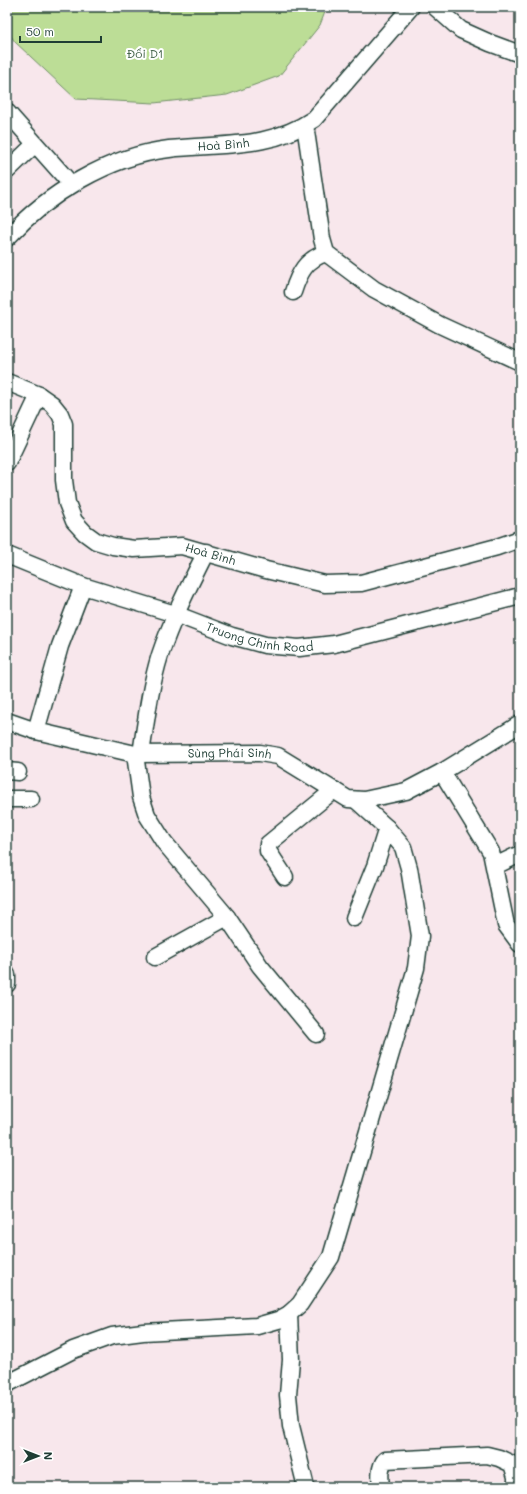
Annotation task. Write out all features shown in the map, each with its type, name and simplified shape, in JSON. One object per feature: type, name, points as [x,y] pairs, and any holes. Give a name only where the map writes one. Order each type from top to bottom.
[{"type":"street","name":"Hoà Bình","points":[[7,238],[36,210],[71,184],[120,161],[148,153],[182,147],[226,146],[250,143],[273,138],[305,125],[314,119],[411,7]]},
{"type":"street","points":[[435,7],[461,30],[520,54]]},
{"type":"street","points":[[7,112],[34,145],[71,184]]},
{"type":"street","points":[[305,125],[322,239],[326,253],[374,289],[440,325],[520,362]]},
{"type":"street","points":[[7,171],[34,145]]},
{"type":"street","points":[[293,292],[297,278],[306,264],[317,256],[326,253]]},
{"type":"street","name":"Hoà Bình","points":[[7,382],[39,395],[52,404],[60,414],[64,424],[64,480],[67,503],[74,521],[85,533],[96,541],[113,546],[134,549],[182,546],[266,570],[325,584],[362,583],[497,547],[520,539]]},
{"type":"street","points":[[7,463],[39,395]]},
{"type":"street","points":[[206,552],[175,614],[160,656],[150,693],[138,754],[141,797],[147,815],[164,842],[227,917],[260,966],[316,1034]]},
{"type":"street","name":"Truong Chinh Road","points":[[7,555],[83,586],[175,614],[232,636],[265,645],[299,648],[348,641],[520,596]]},
{"type":"street","points":[[36,731],[53,667],[83,586]]},
{"type":"street","name":"Sùng Phái Sinh","points":[[7,721],[36,731],[138,754],[233,752],[278,756],[295,765],[348,799],[356,800],[382,797],[406,791],[442,772],[520,724]]},
{"type":"street","points":[[442,772],[490,852],[495,866],[506,925],[520,944]]},
{"type":"street","points":[[284,877],[268,851],[268,844],[334,790]]},
{"type":"street","points":[[7,799],[31,799]]},
{"type":"street","points":[[7,1384],[73,1350],[112,1336],[143,1332],[257,1326],[278,1320],[289,1314],[300,1304],[331,1257],[416,968],[420,936],[409,868],[403,847],[387,828],[356,800]]},
{"type":"street","points":[[354,918],[375,866],[387,828]]},
{"type":"street","points":[[495,866],[520,854]]},
{"type":"street","points":[[155,957],[227,917]]},
{"type":"street","points":[[7,975],[7,984]]},
{"type":"street","points":[[289,1314],[291,1360],[289,1403],[291,1426],[306,1487]]},
{"type":"street","points":[[381,1487],[380,1475],[382,1464],[386,1460],[487,1455],[499,1458],[512,1464],[516,1477],[516,1487]]},
{"type":"green space","name":"Đồi D1","points":[[7,7],[327,7],[320,25],[279,76],[227,95],[154,103],[76,99],[15,42],[7,30]]}]
